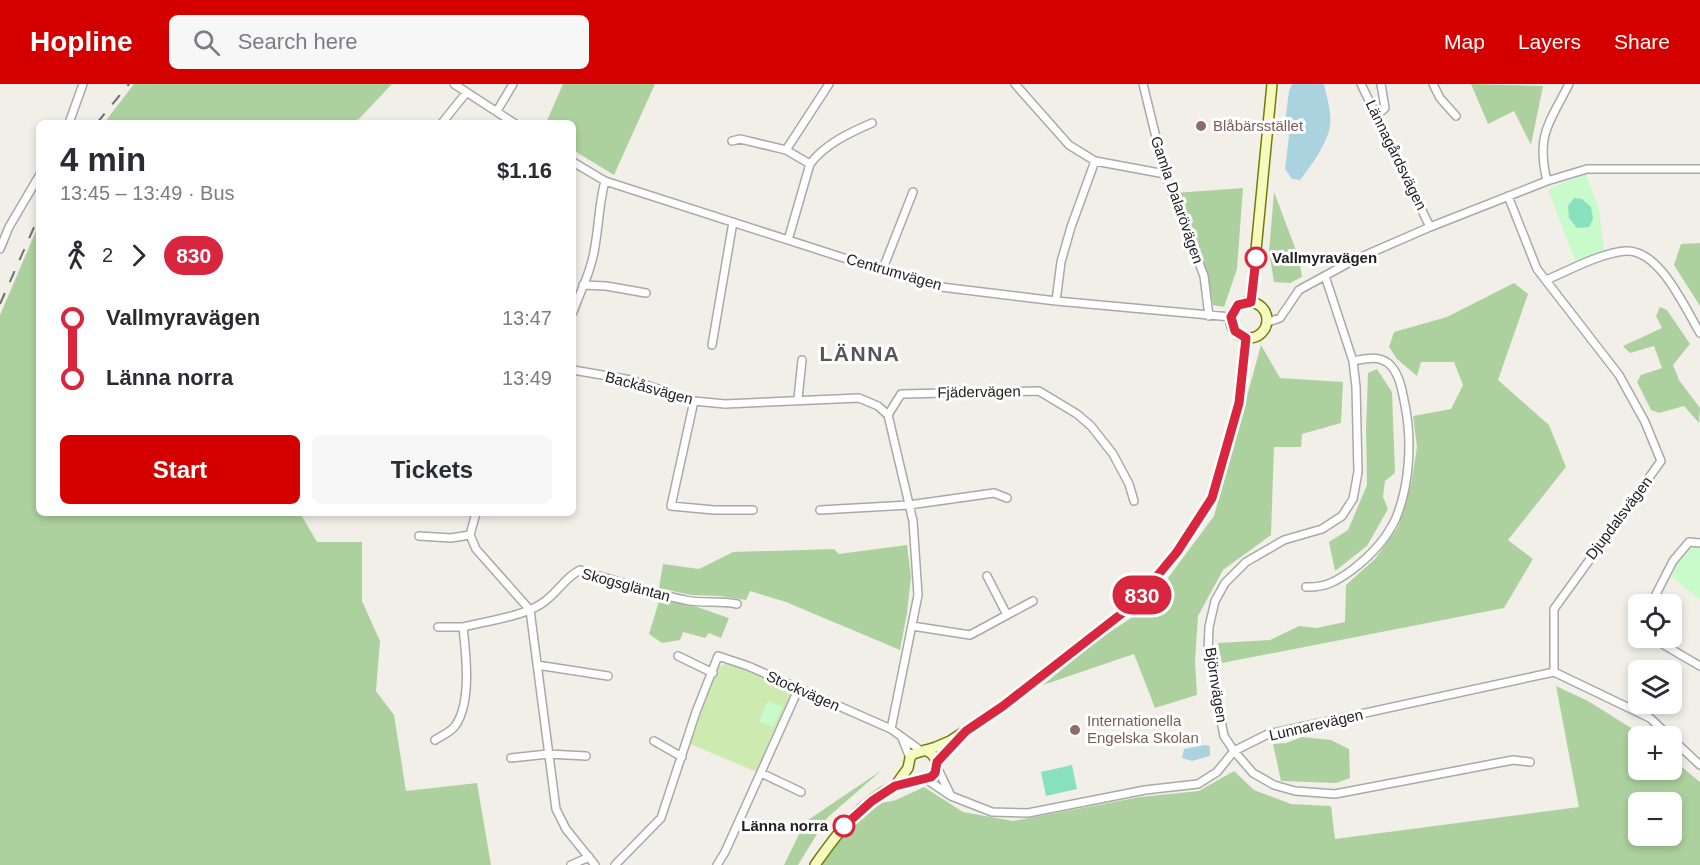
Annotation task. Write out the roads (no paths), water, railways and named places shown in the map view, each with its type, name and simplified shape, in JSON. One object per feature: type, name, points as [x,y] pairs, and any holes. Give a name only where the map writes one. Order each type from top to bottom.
[{"type":"street","points":[[70,120],[83,84]]},
{"type":"street","points":[[454,84],[510,120]]},
{"type":"street","points":[[497,111],[513,84]]},
{"type":"street","points":[[786,150],[829,84]]},
{"type":"street","points":[[1015,84],[1069,145],[1095,161],[1165,174]]},
{"type":"street","name":"Gamla Dalarövägen","points":[[1143,84],[1165,174],[1204,276],[1209,316]]},
{"type":"street","points":[[1251,302],[1272,84]]},
{"type":"street","name":"Lännagårdsvägen","points":[[1361,84],[1430,226]]},
{"type":"street","points":[[1377,115],[1385,108],[1381,84]]},
{"type":"street","points":[[1433,84],[1440,99],[1456,116]]},
{"type":"street","points":[[1547,181],[1542,158],[1543,141],[1569,84]]},
{"type":"street","points":[[444,120],[466,93]]},
{"type":"street","points":[[788,240],[810,164],[819,152],[852,131],[872,123]]},
{"type":"street","points":[[732,141],[740,139],[786,150],[810,164]]},
{"type":"street","points":[[1056,301],[1061,262],[1095,161]]},
{"type":"street","name":"Centrumvägen","points":[[576,164],[605,181],[899,277],[941,287],[1056,301],[1231,317]]},
{"type":"street","points":[[1268,322],[1280,318],[1299,290],[1352,261],[1430,226],[1547,181],[1587,169],[1700,169]]},
{"type":"street","points":[[0,249],[9,226],[36,181]]},
{"type":"street","points":[[576,304],[595,247],[599,206],[605,181]]},
{"type":"street","points":[[882,271],[912,192]]},
{"type":"street","name":"Djupdalsvägen","points":[[1508,196],[1537,270],[1619,375],[1645,422],[1661,462],[1554,609],[1554,672]]},
{"type":"street","points":[[712,345],[732,222]]},
{"type":"street","points":[[1546,280],[1626,251],[1645,254],[1659,266],[1700,333]]},
{"type":"street","name":"Björnvägen","points":[[1325,276],[1353,361],[1356,387],[1358,472],[1353,499],[1342,516],[1322,529],[1284,540],[1246,561],[1225,583],[1215,601],[1209,627],[1208,652],[1224,736],[1253,772],[1274,785],[1295,791],[1335,794],[1513,760],[1530,762]]},
{"type":"street","points":[[583,285],[606,286],[646,293]]},
{"type":"street","points":[[1251,302],[1262,306],[1268,322],[1263,333],[1246,338],[1235,331],[1231,317],[1238,305],[1251,302]]},
{"type":"street","points":[[895,786],[913,754],[950,741],[1003,706],[1134,604],[1177,552],[1212,498],[1239,403],[1246,338]]},
{"type":"street","points":[[1306,587],[1321,588],[1339,579],[1364,561],[1380,543],[1395,518],[1405,482],[1410,449],[1409,423],[1396,372],[1387,362],[1375,357],[1353,361]]},
{"type":"street","points":[[798,399],[802,360]]},
{"type":"street","name":"Backåsvägen","points":[[576,371],[631,380],[694,401],[725,404],[859,398],[878,406],[888,415]]},
{"type":"street","name":"Fjädervägen","points":[[888,415],[901,394],[1039,391],[1077,414],[1091,426],[1113,454],[1129,484],[1134,501]]},
{"type":"street","points":[[694,401],[671,506],[714,510],[753,510]]},
{"type":"street","points":[[888,415],[913,521],[918,595],[891,729]]},
{"type":"street","points":[[820,510],[909,505],[994,493],[1007,498]]},
{"type":"street","points":[[475,516],[470,535],[476,549],[530,610],[556,809],[560,820],[595,865]]},
{"type":"street","points":[[419,536],[451,538],[470,535]]},
{"type":"street","points":[[1656,594],[1673,561],[1689,542],[1700,543]]},
{"type":"street","name":"Skogsgläntan","points":[[530,610],[542,604],[570,575],[580,570],[684,600],[704,603],[723,601],[737,604]]},
{"type":"street","points":[[987,576],[1007,615]]},
{"type":"street","points":[[912,626],[970,635],[1033,601]]},
{"type":"street","points":[[438,627],[463,627],[530,610]]},
{"type":"street","points":[[435,740],[454,727],[461,712],[467,677],[463,627]]},
{"type":"street","points":[[1669,648],[1700,666]]},
{"type":"street","points":[[678,656],[713,673]]},
{"type":"street","name":"Stockvägen","points":[[615,865],[661,818],[696,711],[718,656],[748,666],[798,690],[891,729],[923,750]]},
{"type":"street","points":[[537,665],[608,676]]},
{"type":"street","points":[[1554,672],[1650,718],[1658,726]]},
{"type":"street","name":"Lunnarevägen","points":[[923,779],[951,796],[992,812],[1029,813],[1145,790],[1198,784],[1217,772],[1234,751],[1268,734],[1554,672]]},
{"type":"street","points":[[717,865],[798,690]]},
{"type":"street","points":[[815,865],[844,826],[872,801],[895,786],[923,779],[935,773],[937,765],[966,731]]},
{"type":"street","points":[[902,738],[915,777],[923,779]]},
{"type":"street","points":[[654,741],[682,757]]},
{"type":"street","points":[[1682,748],[1700,765]]},
{"type":"street","points":[[923,750],[935,756],[951,796]]},
{"type":"street","points":[[511,758],[548,754],[586,756]]},
{"type":"street","points":[[761,773],[801,792]]},
{"type":"street","points":[[572,865],[589,857]]},
{"type":"water","points":[[1292,84],[1324,84],[1330,113],[1329,131],[1324,144],[1300,180],[1292,179],[1285,169],[1289,136],[1285,122]]},
{"type":"water","points":[[1210,746],[1210,756],[1192,761],[1182,758],[1184,749]]},
{"type":"railway","points":[[99,120],[129,84]]},
{"type":"railway","points":[[0,304],[36,223]]},
{"type":"place","name":"Blåbärsstället","points":[[1201,126]]},
{"type":"place","name":"Vallmyravägen","points":[[1256,258]]},
{"type":"place","name":"Internationella Engelska Skolan","points":[[1075,730]]},
{"type":"place","name":"Länna norra","points":[[844,826]]},
{"type":"district","name":"LÄNNA","points":[[860,354]]}]
